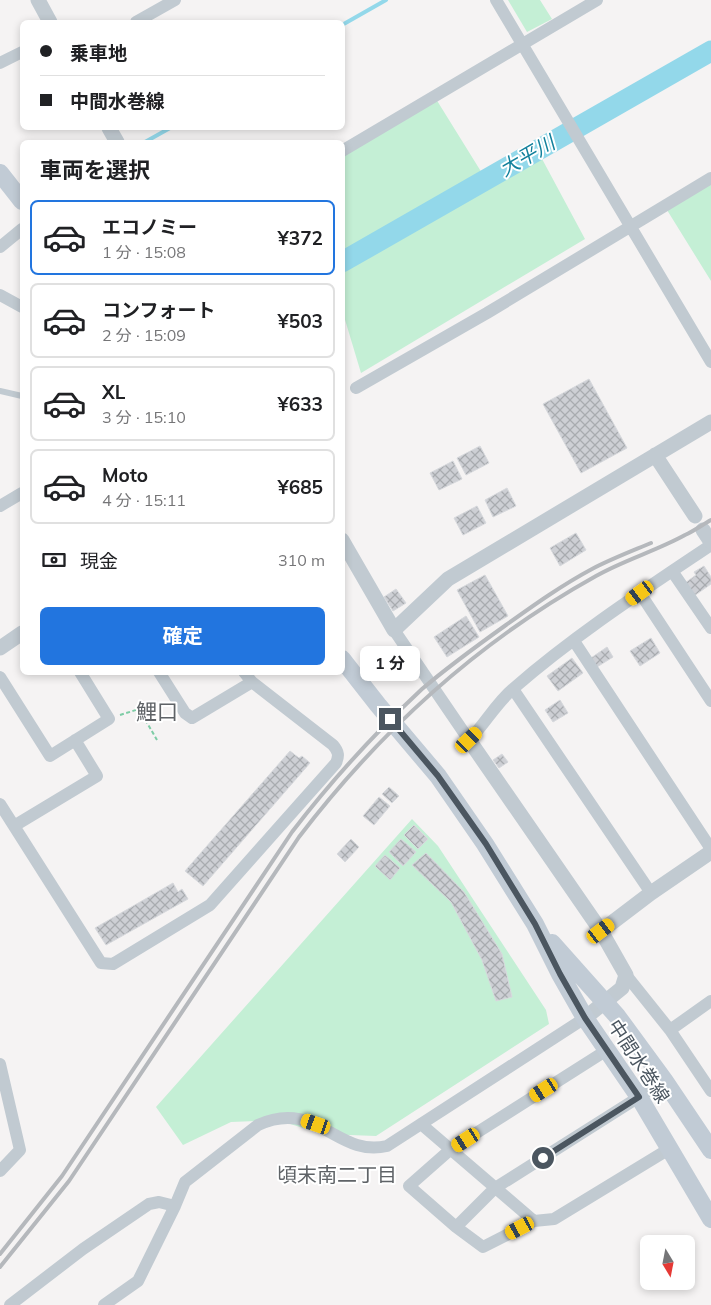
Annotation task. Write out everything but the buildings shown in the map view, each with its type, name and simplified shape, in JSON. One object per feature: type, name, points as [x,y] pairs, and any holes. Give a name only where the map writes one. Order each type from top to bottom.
[{"type":"main road","points":[[3,182],[20,199]]},
{"type":"main road","name":"中間水巻線","points":[[345,663],[438,776],[486,844],[535,924],[585,1018],[639,1097],[711,1219]]},
{"type":"main road","name":"中間水巻線","points":[[535,924],[617,1016],[664,1080],[711,1150]]},
{"type":"street","points":[[38,0],[49,20]]},
{"type":"street","points":[[140,20],[175,0]]},
{"type":"street","points":[[496,0],[711,362]]},
{"type":"street","points":[[345,149],[597,0]]},
{"type":"street","points":[[0,63],[20,53]]},
{"type":"street","points":[[356,388],[711,178]]},
{"type":"street","points":[[0,247],[20,230]]},
{"type":"street","points":[[0,295],[20,306]]},
{"type":"street","points":[[394,630],[448,579],[711,422]]},
{"type":"street","points":[[656,455],[695,516]]},
{"type":"street","points":[[0,506],[20,494]]},
{"type":"street","points":[[469,740],[513,689],[574,641],[672,571],[708,539]]},
{"type":"street","points":[[345,545],[394,630],[601,931],[626,975],[670,1030],[711,1091]]},
{"type":"street","points":[[672,571],[711,628]]},
{"type":"street","points":[[640,593],[711,701]]},
{"type":"street","points":[[1,644],[20,633]]},
{"type":"street","points":[[574,641],[711,851],[601,931]]},
{"type":"street","points":[[0,677],[50,756],[109,718],[82,675]]},
{"type":"street","points":[[0,804],[101,963],[114,964],[210,905],[336,763],[338,751],[248,677],[192,718],[185,713],[161,675]]},
{"type":"street","points":[[513,689],[651,893]]},
{"type":"street","points":[[14,826],[97,776],[75,740]]},
{"type":"street","points":[[104,1305],[138,1281],[185,1182],[258,1125],[271,1119],[284,1117],[300,1118],[359,1146],[368,1148],[387,1146],[585,1018],[622,988],[626,975]]},
{"type":"street","points":[[670,1030],[711,1001]]},
{"type":"street","points":[[607,1050],[451,1150],[409,1186],[483,1247],[534,1221],[554,1219],[669,1149]]},
{"type":"street","points":[[0,1064],[20,1150],[0,1171]]},
{"type":"street","points":[[456,1226],[495,1188],[664,1080]]},
{"type":"street","points":[[421,1124],[534,1221]]},
{"type":"street","points":[[10,1305],[83,1249],[149,1204],[159,1202],[175,1206]]},
{"type":"lane","points":[[0,391],[20,396]]},
{"type":"path","points":[[109,718],[139,709],[157,740]]},
{"type":"green space","points":[[508,0],[540,0],[552,19],[527,32]]},
{"type":"green space","points":[[436,99],[490,186],[541,157],[585,239],[361,373],[345,320],[345,151]]},
{"type":"green space","points":[[711,184],[711,281],[667,210]]},
{"type":"green space","points":[[412,819],[438,846],[546,1010],[549,1024],[376,1136],[323,1134],[277,1120],[231,1122],[183,1145],[156,1107]]},
{"type":"waterway","points":[[345,23],[386,0]]},
{"type":"waterway","name":"大平川","points":[[345,260],[711,51]]},
{"type":"waterway","points":[[149,140],[166,130]]},
{"type":"railway","points":[[0,1267],[69,1181],[299,837],[363,761],[434,691],[512,629],[596,576],[674,541],[711,520]]},
{"type":"railway","points":[[0,1254],[62,1176],[292,832],[354,758],[422,689],[485,640],[559,588],[581,575],[651,543]]},
{"type":"district","name":"鯉口","points":[[157,712]]},
{"type":"district","name":"頃末南二丁目","points":[[337,1175]]},
{"type":"route","points":[[390,719],[438,776],[486,844],[535,924],[585,1018],[639,1097],[543,1158]]}]
